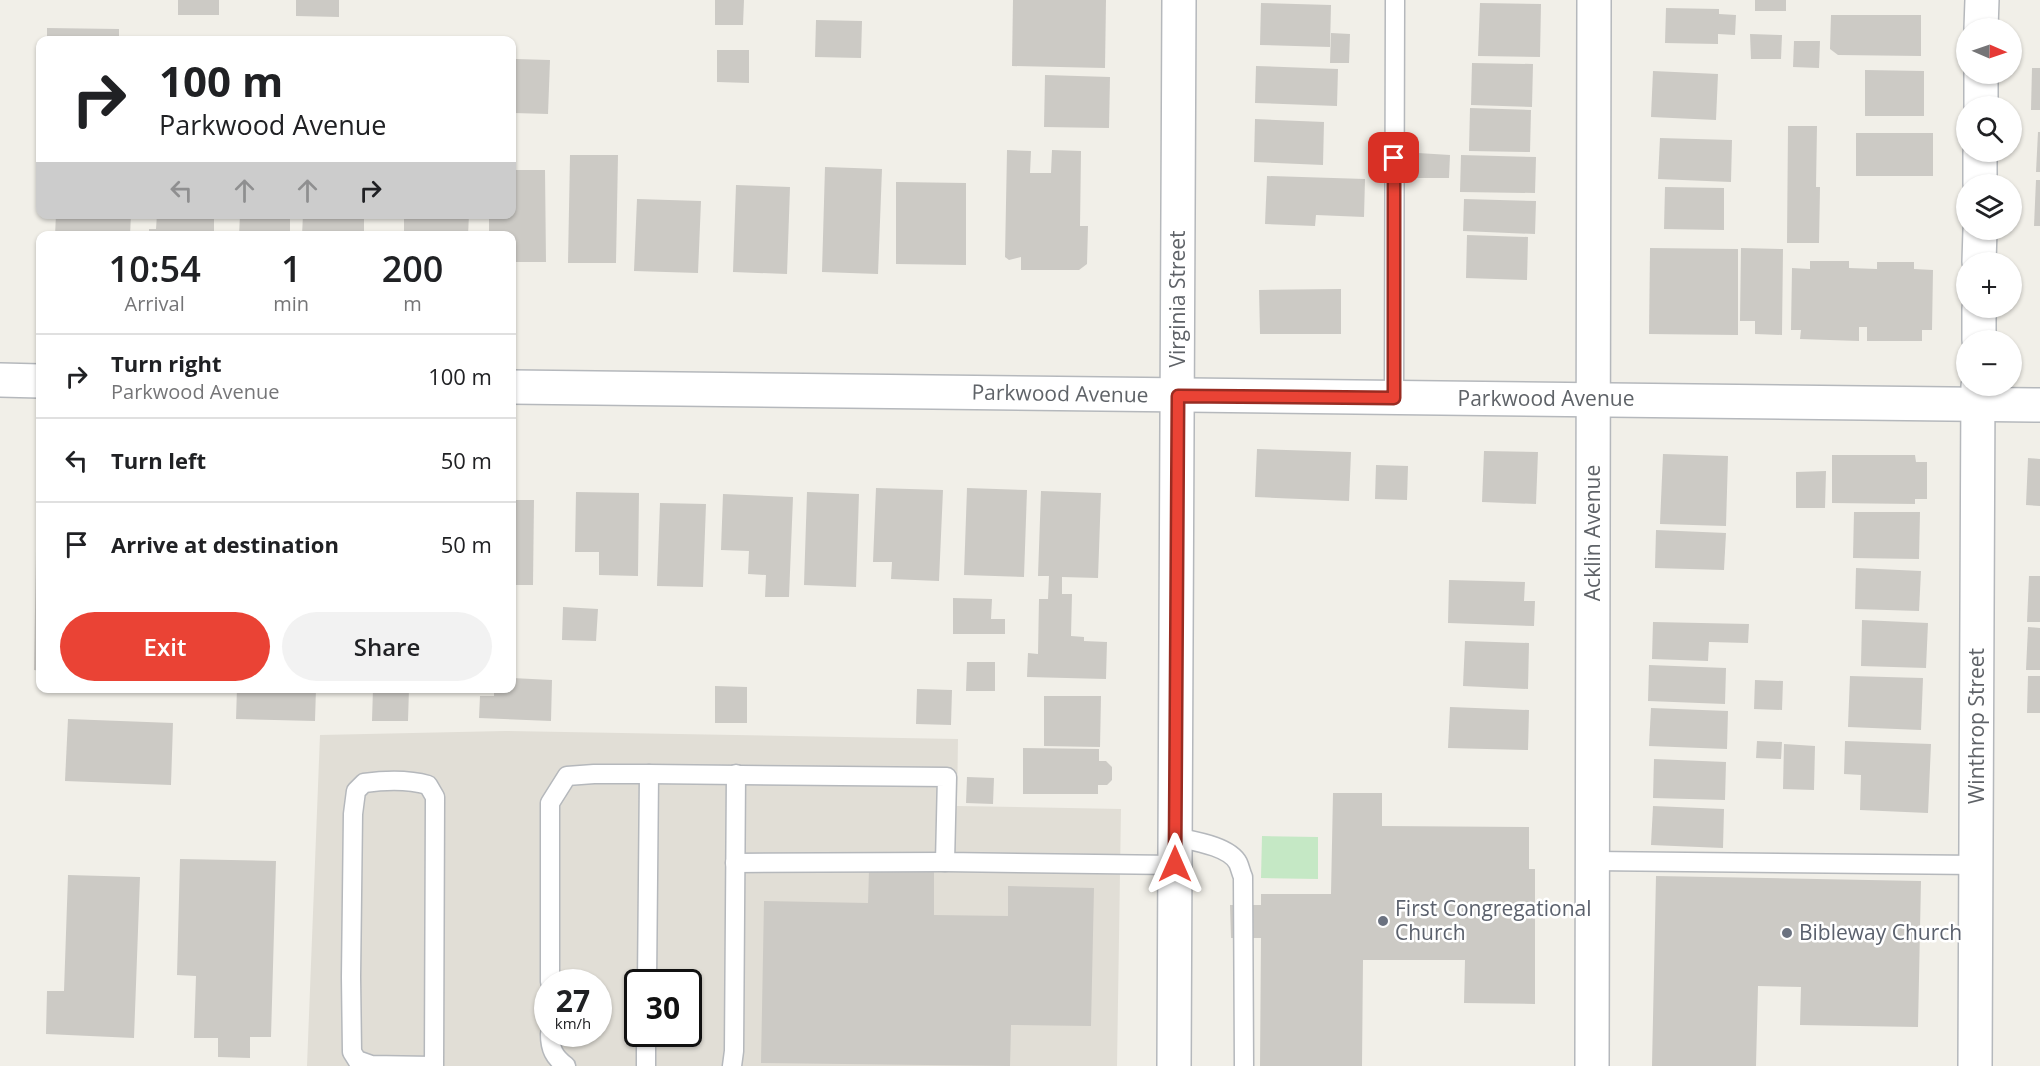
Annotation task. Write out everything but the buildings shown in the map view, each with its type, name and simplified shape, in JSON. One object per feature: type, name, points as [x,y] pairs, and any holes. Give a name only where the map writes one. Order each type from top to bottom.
[{"type":"street","name":"Virginia Street","points":[[1174,1066],[1179,0]]},
{"type":"street","name":"Acklin Avenue","points":[[1592,1066],[1594,0]]},
{"type":"street","points":[[1981,18],[1982,0]]},
{"type":"street","points":[[0,380],[36,381]]},
{"type":"street","name":"Parkwood Avenue","points":[[516,387],[1594,400],[1956,394]]},
{"type":"street","name":"Winthrop Street","points":[[1975,1066],[1978,396]]},
{"type":"street","name":"Parkwood Avenue","points":[[1989,396],[2040,405]]},
{"type":"lane","points":[[1394,398],[1395,0]]},
{"type":"lane","points":[[647,969],[649,774]]},
{"type":"lane","points":[[550,969],[550,803],[567,776],[736,774],[947,777],[945,862]]},
{"type":"lane","points":[[732,1066],[736,774]]},
{"type":"lane","points":[[417,782],[428,785],[435,797],[433,1066],[371,1065],[357,1060],[352,1052],[353,814],[356,791],[364,783],[417,782]]},
{"type":"lane","points":[[735,863],[945,862],[1175,851],[1212,846],[1232,856],[1238,863],[1243,877],[1244,1066]]},
{"type":"lane","points":[[1593,861],[1977,865]]},
{"type":"lane","points":[[551,1047],[555,1058],[566,1066]]},
{"type":"lane","points":[[646,1047],[646,1066]]},
{"type":"shaded area","points":[[505,731],[958,739],[957,806],[1121,809],[1117,1066],[307,1066],[320,735]]},
{"type":"green space","points":[[1262,836],[1318,837],[1318,879],[1261,878]]},
{"type":"place","name":"First Congregational Church","points":[[1383,921]]},
{"type":"place","name":"Bibleway Church","points":[[1787,933]]},
{"type":"route","points":[[1175,864],[1178,396],[1394,398],[1394,158]]}]
